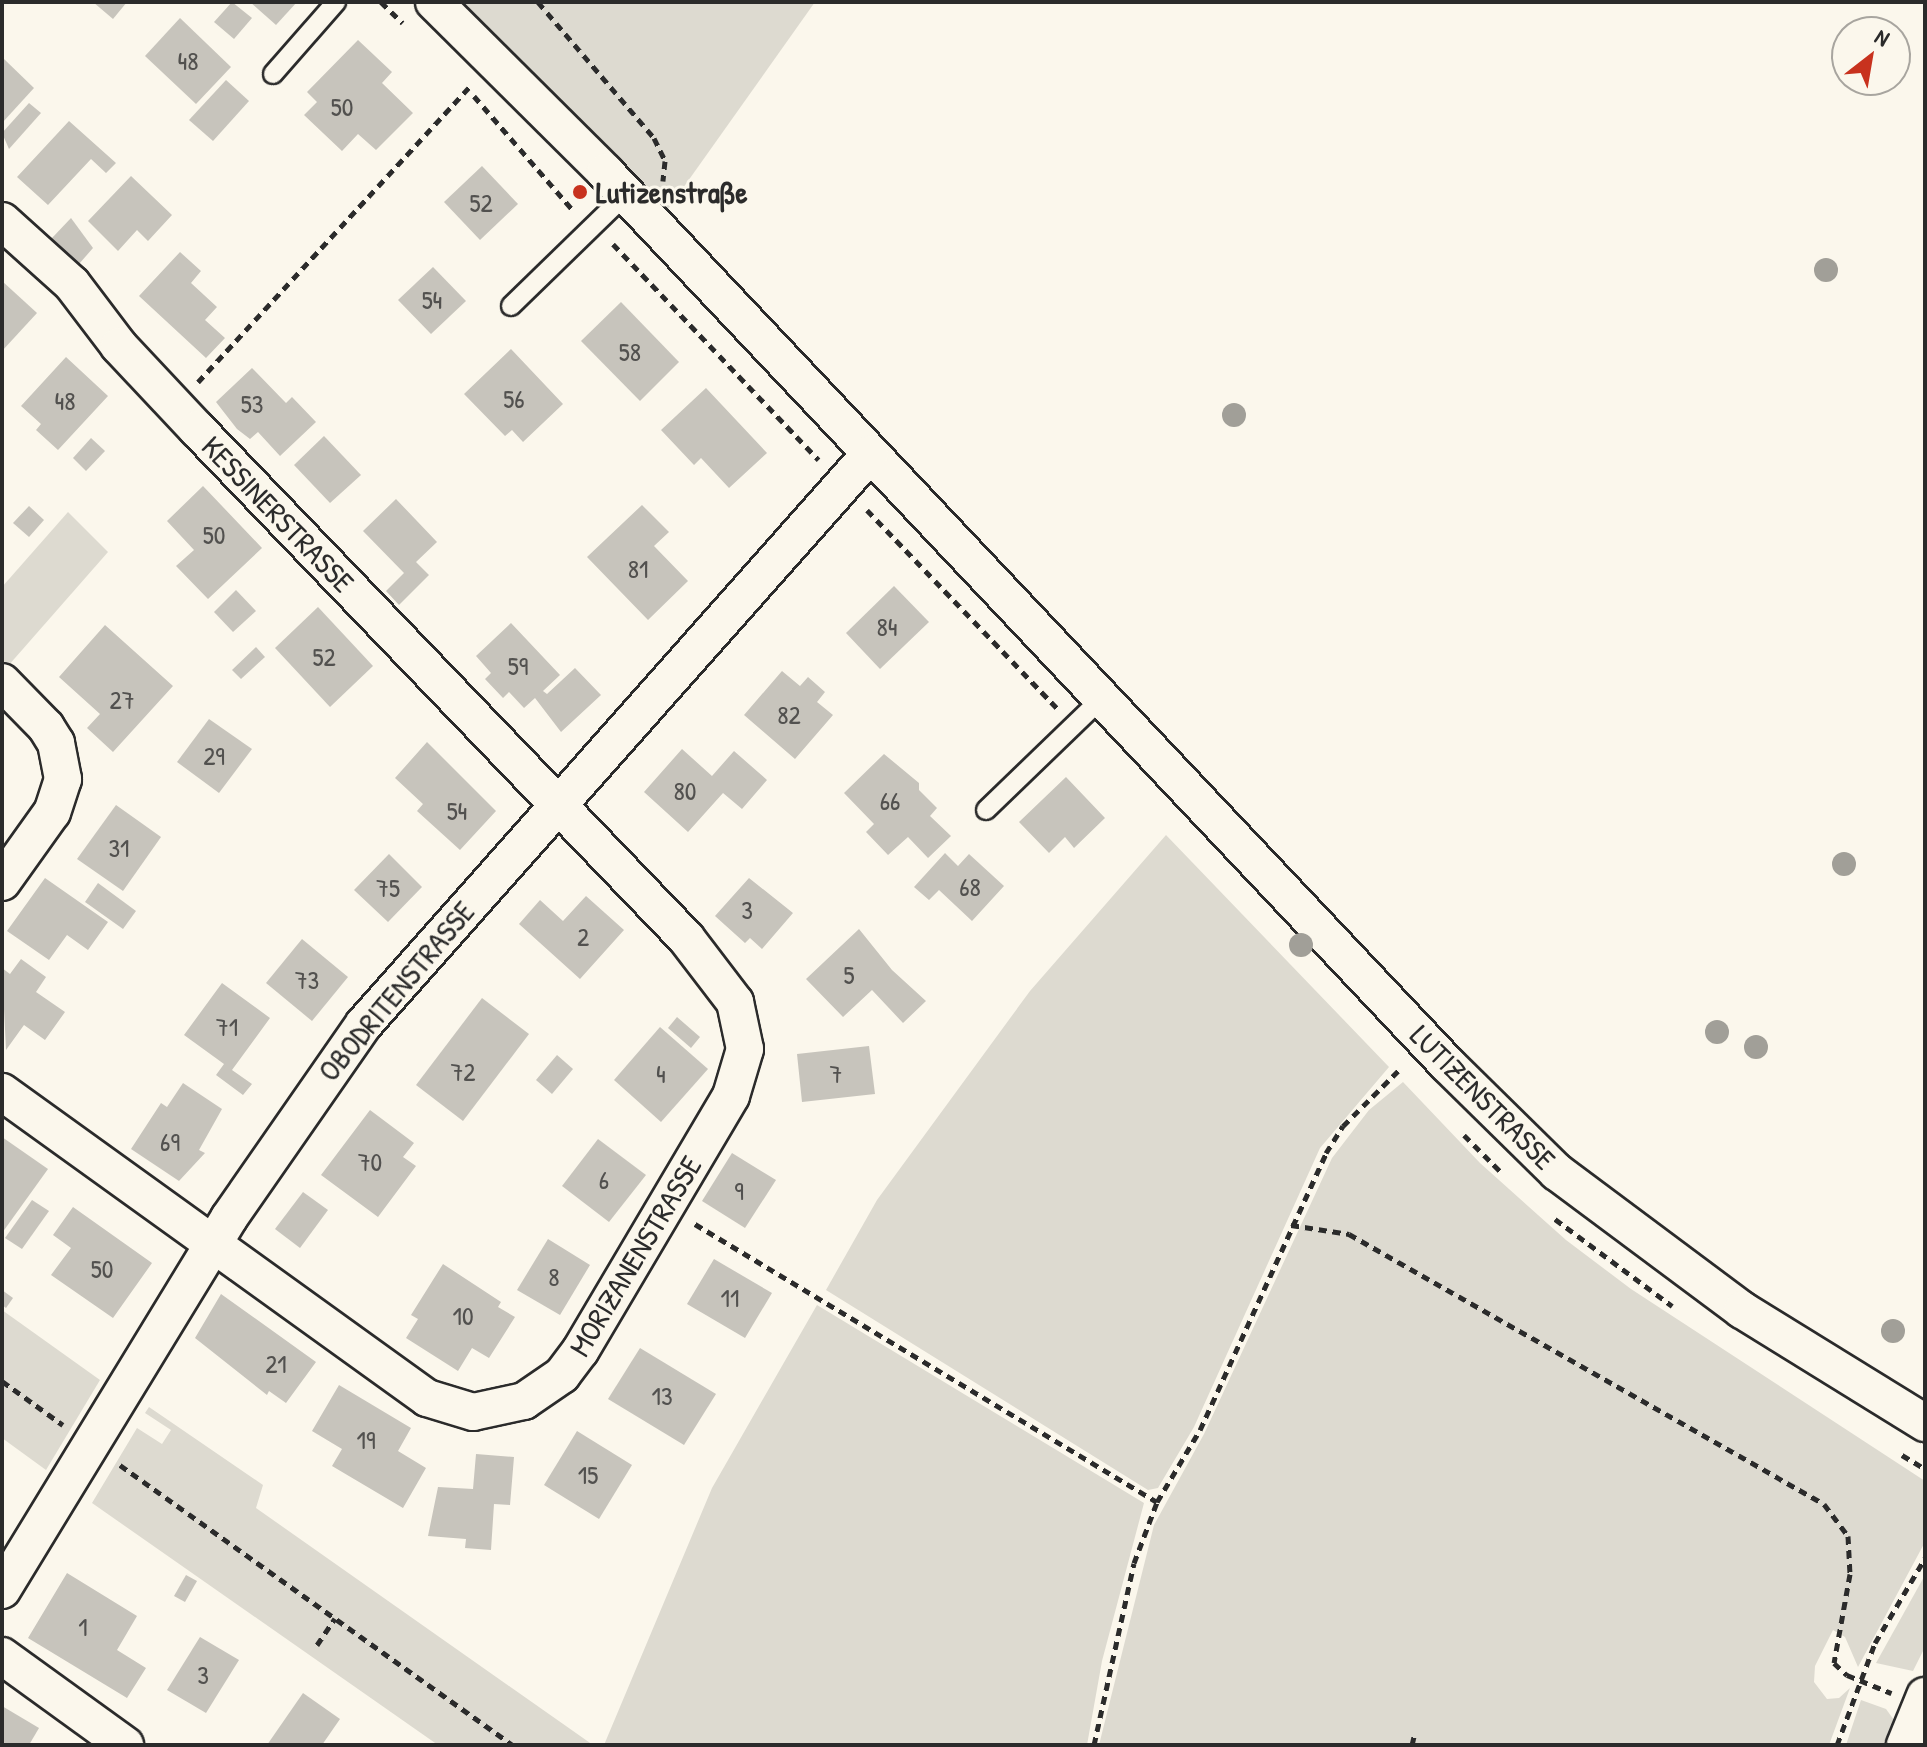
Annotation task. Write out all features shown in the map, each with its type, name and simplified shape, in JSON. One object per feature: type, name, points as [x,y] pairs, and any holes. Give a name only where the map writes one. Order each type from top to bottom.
[{"type":"street","name":"LUTIZENSTRASSE","points":[[434,2],[633,202],[1448,1065],[1557,1172],[1742,1310],[1925,1423]]},
{"type":"street","name":"KESSINERSTRASSE","points":[[2,221],[72,284],[119,346],[556,806]]},
{"type":"street","name":"OBODRITENSTRASSE","points":[[2,1590],[268,1157],[364,1024],[870,454]]},
{"type":"street","points":[[2,682],[46,727],[61,761],[63,779],[52,812],[2,882]]},
{"type":"street","name":"MORIZANENSTRASSE","points":[[2,1092],[427,1398],[473,1412],[524,1401],[562,1375],[731,1096],[745,1049],[743,1027],[721,978],[556,806]]},
{"type":"street","points":[[2,1656],[125,1745]]},
{"type":"street","points":[[1905,1745],[1925,1696]]},
{"type":"lane","points":[[273,74],[336,2]]},
{"type":"lane","points":[[511,306],[633,202]]},
{"type":"lane","points":[[986,810],[1102,698]]},
{"type":"path","points":[[538,2],[654,138],[665,161],[665,177],[633,202]]},
{"type":"path","points":[[175,406],[494,60]]},
{"type":"path","points":[[1094,1745],[1134,1563],[1157,1502],[1200,1430],[1291,1225],[1343,1126],[1401,1068]]},
{"type":"path","points":[[666,1206],[1157,1502]]},
{"type":"path","points":[[1291,1225],[1349,1234],[1824,1504],[1848,1536],[1850,1574],[1834,1663],[1859,1680]]},
{"type":"path","points":[[2,1381],[513,1745]]},
{"type":"path","points":[[1837,1745],[1859,1680],[1925,1558]]},
{"type":"path","points":[[317,1645],[335,1618]]},
{"type":"path","points":[[1412,1745],[1415,1732]]},
{"type":"shaded area","points":[[454,2],[815,2],[666,212]]},
{"type":"shaded area","points":[[68,512],[108,552],[8,666],[2,661],[2,587]]},
{"type":"shaded area","points":[[1166,835],[1389,1067],[1320,1148],[1194,1427],[1158,1488],[1148,1490],[826,1290],[877,1200],[1030,991]]},
{"type":"shaded area","points":[[1403,1082],[1480,1163],[1566,1240],[1631,1289],[1925,1481],[1925,1542],[1858,1667],[1845,1637],[1833,1630],[1815,1666],[1814,1682],[1827,1699],[1839,1698],[1850,1688],[1829,1745],[1099,1745],[1154,1525],[1204,1434],[1332,1158],[1369,1110]]},
{"type":"shaded area","points":[[817,1305],[1144,1503],[1102,1661],[1087,1745],[604,1745],[712,1488]]},
{"type":"shaded area","points":[[2,1310],[100,1380],[46,1470],[2,1438]]},
{"type":"shaded area","points":[[149,1407],[263,1485],[256,1508],[593,1745],[438,1745],[92,1503],[137,1428],[162,1444],[171,1430],[145,1413]]},
{"type":"shaded area","points":[[1925,1575],[1925,1647],[1913,1671],[1876,1663]]},
{"type":"shaded area","points":[[1861,1700],[1886,1709],[1894,1720],[1884,1745],[1846,1745]]},
{"type":"building","points":[[93,2],[127,2],[113,19]]},
{"type":"building","points":[[232,2],[252,18],[234,39],[214,22]]},
{"type":"building","points":[[250,2],[297,2],[276,25]]},
{"type":"building","points":[[180,18],[231,67],[196,104],[145,56]]},
{"type":"building","points":[[358,40],[392,72],[382,83],[413,113],[376,150],[358,134],[342,151],[304,115],[317,102],[307,92]]},
{"type":"building","points":[[4,59],[34,88],[2,123],[2,61]]},
{"type":"building","points":[[226,80],[249,101],[213,141],[189,120]]},
{"type":"building","points":[[29,103],[41,113],[9,149],[2,133]]},
{"type":"building","points":[[69,121],[116,163],[106,173],[91,159],[48,205],[17,177]]},
{"type":"building","points":[[482,166],[518,204],[480,240],[444,202]]},
{"type":"building","points":[[131,176],[172,215],[148,241],[137,230],[118,251],[88,221]]},
{"type":"building","points":[[71,218],[93,248],[79,264],[52,238]]},
{"type":"building","points":[[180,252],[201,271],[191,283],[217,307],[205,320],[225,338],[206,358],[139,296]]},
{"type":"building","points":[[433,267],[466,301],[431,334],[398,300]]},
{"type":"building","points":[[2,281],[37,313],[2,351]]},
{"type":"building","points":[[621,302],[679,362],[640,401],[581,341]]},
{"type":"building","points":[[511,349],[563,404],[523,442],[512,430],[505,436],[464,394]]},
{"type":"building","points":[[66,357],[108,396],[58,450],[36,430],[41,424],[21,406]]},
{"type":"building","points":[[252,368],[286,403],[292,397],[316,422],[280,456],[258,432],[250,439],[237,429],[216,402]]},
{"type":"building","points":[[706,388],[767,453],[729,488],[701,458],[694,465],[661,430]]},
{"type":"building","points":[[324,436],[361,475],[330,503],[294,465]]},
{"type":"building","points":[[91,438],[105,451],[86,471],[73,458]]},
{"type":"building","points":[[203,486],[262,548],[208,599],[176,566],[194,550],[167,521]]},
{"type":"building","points":[[396,499],[437,542],[416,562],[429,575],[399,605],[386,591],[404,573],[363,531]]},
{"type":"building","points":[[642,505],[669,532],[654,546],[688,581],[648,620],[587,557]]},
{"type":"building","points":[[29,506],[44,520],[29,537],[13,523]]},
{"type":"building","points":[[894,586],[929,622],[880,669],[846,633]]},
{"type":"building","points":[[236,590],[256,611],[233,632],[214,612]]},
{"type":"building","points":[[318,607],[373,666],[330,707],[275,648]]},
{"type":"building","points":[[511,623],[560,675],[543,691],[547,694],[575,668],[601,695],[561,732],[535,698],[524,708],[509,692],[503,698],[485,679],[491,673],[476,656]]},
{"type":"building","points":[[105,625],[173,686],[113,752],[87,728],[100,714],[59,677]]},
{"type":"building","points":[[256,647],[265,657],[241,679],[232,670]]},
{"type":"building","points":[[782,671],[800,686],[808,677],[825,692],[817,702],[833,715],[795,759],[744,715]]},
{"type":"building","points":[[209,719],[252,749],[219,793],[177,762]]},
{"type":"building","points":[[427,742],[496,811],[460,850],[417,811],[423,804],[395,778]]},
{"type":"building","points":[[682,749],[712,776],[734,751],[767,780],[742,809],[723,793],[688,832],[644,792]]},
{"type":"building","points":[[884,754],[919,783],[919,790],[937,808],[930,816],[951,836],[928,858],[908,837],[888,855],[866,832],[874,824],[844,793]]},
{"type":"building","points":[[1066,777],[1105,818],[1074,848],[1065,837],[1049,853],[1019,822]]},
{"type":"building","points":[[116,805],[161,837],[123,891],[77,859]]},
{"type":"building","points":[[945,853],[958,866],[969,854],[1004,886],[972,921],[939,890],[929,900],[914,887]]},
{"type":"building","points":[[389,854],[422,887],[388,922],[354,890]]},
{"type":"building","points":[[45,878],[108,922],[88,950],[67,935],[49,960],[7,931]]},
{"type":"building","points":[[749,878],[793,913],[762,949],[750,938],[745,943],[715,916]]},
{"type":"building","points":[[98,883],[136,911],[123,929],[85,902]]},
{"type":"building","points":[[586,896],[624,930],[580,979],[519,924],[540,900],[563,921]]},
{"type":"building","points":[[859,929],[892,970],[926,1001],[903,1023],[872,990],[843,1017],[806,979]]},
{"type":"building","points":[[302,939],[348,977],[312,1021],[266,983]]},
{"type":"building","points":[[21,959],[46,977],[36,992],[65,1012],[45,1040],[24,1025],[6,1050],[2,968],[10,974]]},
{"type":"building","points":[[222,983],[270,1018],[232,1070],[252,1084],[243,1095],[216,1075],[224,1064],[184,1035]]},
{"type":"building","points":[[482,998],[529,1034],[463,1121],[416,1085]]},
{"type":"building","points":[[677,1017],[700,1037],[691,1048],[668,1028]]},
{"type":"building","points":[[660,1027],[708,1069],[661,1122],[614,1080]]},
{"type":"building","points":[[869,1046],[875,1094],[802,1102],[797,1054]]},
{"type":"building","points":[[557,1055],[573,1069],[552,1094],[536,1080]]},
{"type":"building","points":[[183,1083],[222,1109],[199,1150],[205,1153],[179,1181],[131,1149],[161,1103],[167,1107]]},
{"type":"building","points":[[370,1110],[414,1143],[403,1157],[416,1166],[378,1217],[321,1175]]},
{"type":"building","points":[[2,1137],[48,1169],[2,1233]]},
{"type":"building","points":[[598,1139],[646,1175],[609,1222],[562,1186]]},
{"type":"building","points":[[732,1153],[776,1180],[745,1228],[702,1201]]},
{"type":"building","points":[[303,1192],[328,1210],[300,1248],[275,1229]]},
{"type":"building","points":[[32,1200],[49,1211],[22,1249],[5,1238]]},
{"type":"building","points":[[73,1207],[152,1263],[113,1318],[51,1275],[71,1248],[53,1235]]},
{"type":"building","points":[[548,1239],[590,1265],[560,1315],[517,1290]]},
{"type":"building","points":[[714,1259],[772,1293],[745,1338],[687,1304]]},
{"type":"building","points":[[443,1264],[501,1302],[498,1307],[515,1317],[489,1358],[472,1348],[458,1371],[406,1338],[418,1319],[411,1315]]},
{"type":"building","points":[[2,1290],[13,1298],[6,1308],[2,1305]]},
{"type":"building","points":[[221,1294],[316,1362],[286,1403],[269,1391],[267,1395],[195,1338]]},
{"type":"building","points":[[640,1348],[716,1394],[684,1445],[608,1399]]},
{"type":"building","points":[[339,1385],[411,1428],[398,1451],[426,1468],[403,1508],[332,1466],[342,1449],[312,1431]]},
{"type":"building","points":[[577,1431],[632,1465],[599,1519],[544,1485]]},
{"type":"building","points":[[476,1454],[514,1457],[510,1505],[494,1504],[491,1550],[465,1548],[466,1539],[428,1536],[438,1487],[473,1489]]},
{"type":"building","points":[[67,1573],[137,1616],[117,1650],[146,1668],[127,1698],[28,1638]]},
{"type":"building","points":[[186,1575],[197,1581],[185,1602],[174,1596]]},
{"type":"building","points":[[200,1637],[239,1660],[206,1713],[167,1690]]},
{"type":"building","points":[[303,1693],[340,1719],[322,1745],[267,1745]]},
{"type":"building","points":[[2,1706],[39,1728],[29,1745],[2,1745]]},
{"type":"place","name":"Lutizenstraße","points":[[580,192]]}]
